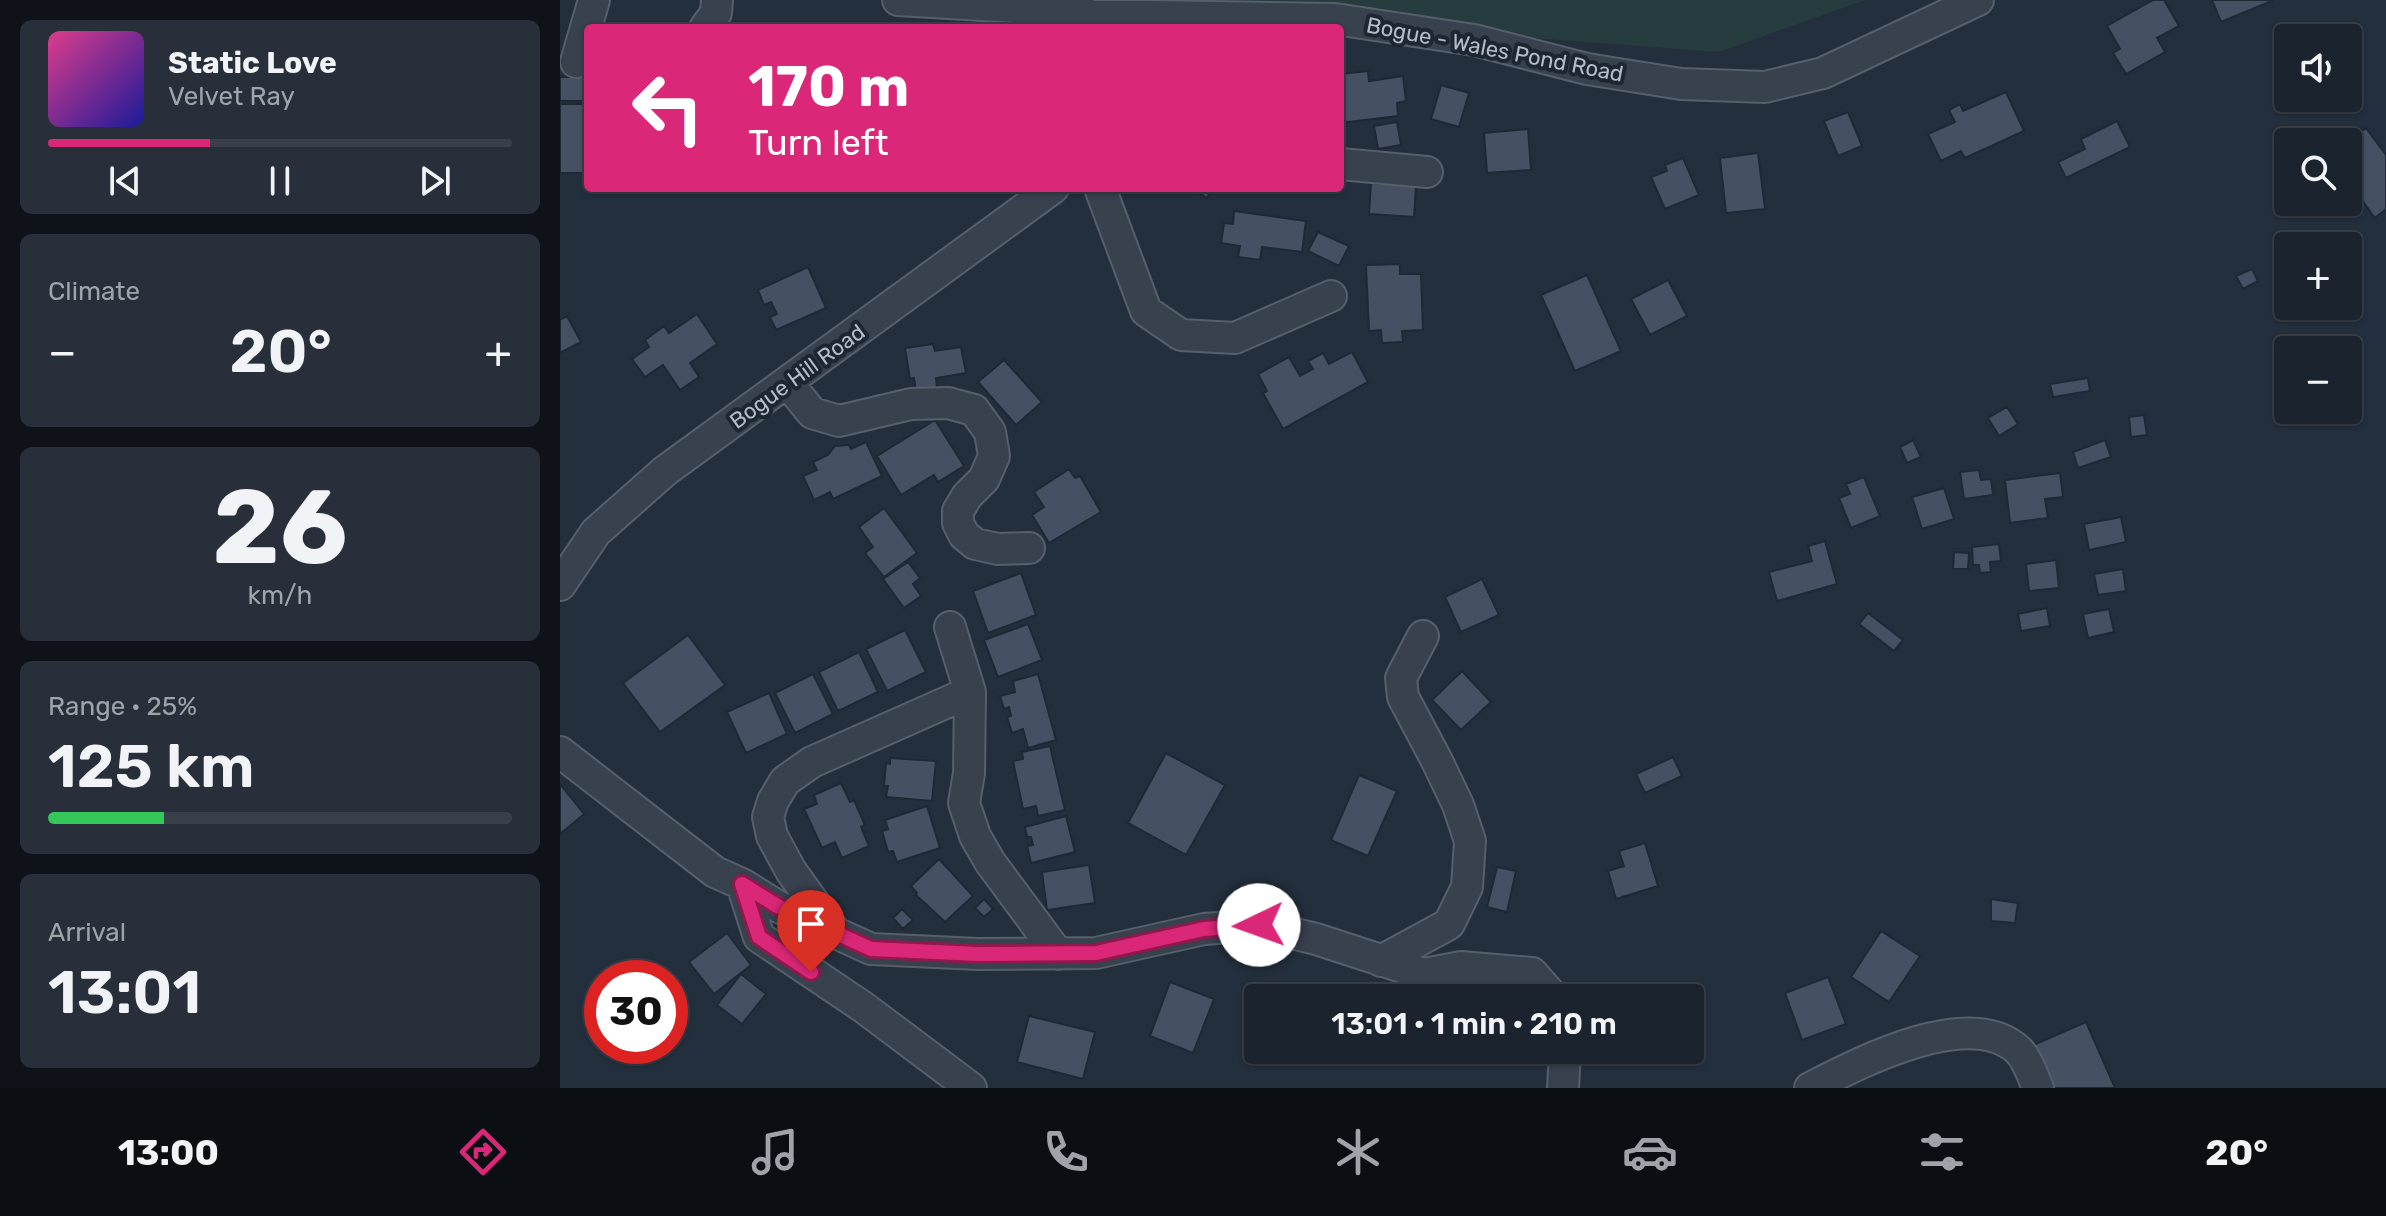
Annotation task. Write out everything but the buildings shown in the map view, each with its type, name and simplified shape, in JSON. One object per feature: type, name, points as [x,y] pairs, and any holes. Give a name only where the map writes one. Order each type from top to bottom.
[{"type":"street","points":[[587,24],[594,0]]},
{"type":"street","points":[[708,24],[716,13],[717,0]]},
{"type":"street","name":"Bogue - Wales Pond Road","points":[[898,0],[1096,14],[1314,24],[1335,19],[1474,40],[1587,69],[1681,84],[1765,87],[1823,73],[1978,0]]},
{"type":"street","points":[[576,62],[584,34]]},
{"type":"street","points":[[1344,164],[1427,172]]},
{"type":"street","name":"Bogue Hill Road","points":[[560,585],[596,532],[665,471],[1048,192]]},
{"type":"street","points":[[1101,192],[1146,311],[1181,335],[1235,338],[1331,296]]},
{"type":"street","points":[[788,383],[812,413],[839,421],[911,404],[948,403],[974,410],[990,432],[994,456],[984,479],[967,496],[958,511],[958,523],[964,535],[975,544],[998,549],[1029,548]]},
{"type":"street","points":[[950,627],[970,692],[969,773],[964,803],[975,836],[990,862],[1058,954]]},
{"type":"street","points":[[1381,961],[1449,924],[1467,887],[1470,841],[1447,783],[1403,697],[1401,678],[1423,636]]},
{"type":"street","points":[[835,932],[791,871],[772,836],[768,817],[773,801],[785,781],[812,762],[970,692]]},
{"type":"street","points":[[560,752],[715,872],[742,884],[779,907],[871,949],[978,954],[1096,953],[1204,929],[1259,925],[1316,939],[1424,974],[1461,967],[1532,973],[1542,984]]},
{"type":"street","points":[[742,884],[759,937],[863,1007],[971,1088]]},
{"type":"street","points":[[1810,1088],[1902,1045],[1936,1037],[1988,1033],[2019,1051],[2038,1088]]},
{"type":"street","points":[[1563,1088],[1564,1064]]},
{"type":"green space","points":[[1035,0],[1865,0],[1719,52]]},
{"type":"route","points":[[811,972],[759,937],[742,884],[779,907],[871,949],[978,954],[1096,953],[1204,929],[1259,925]]}]
